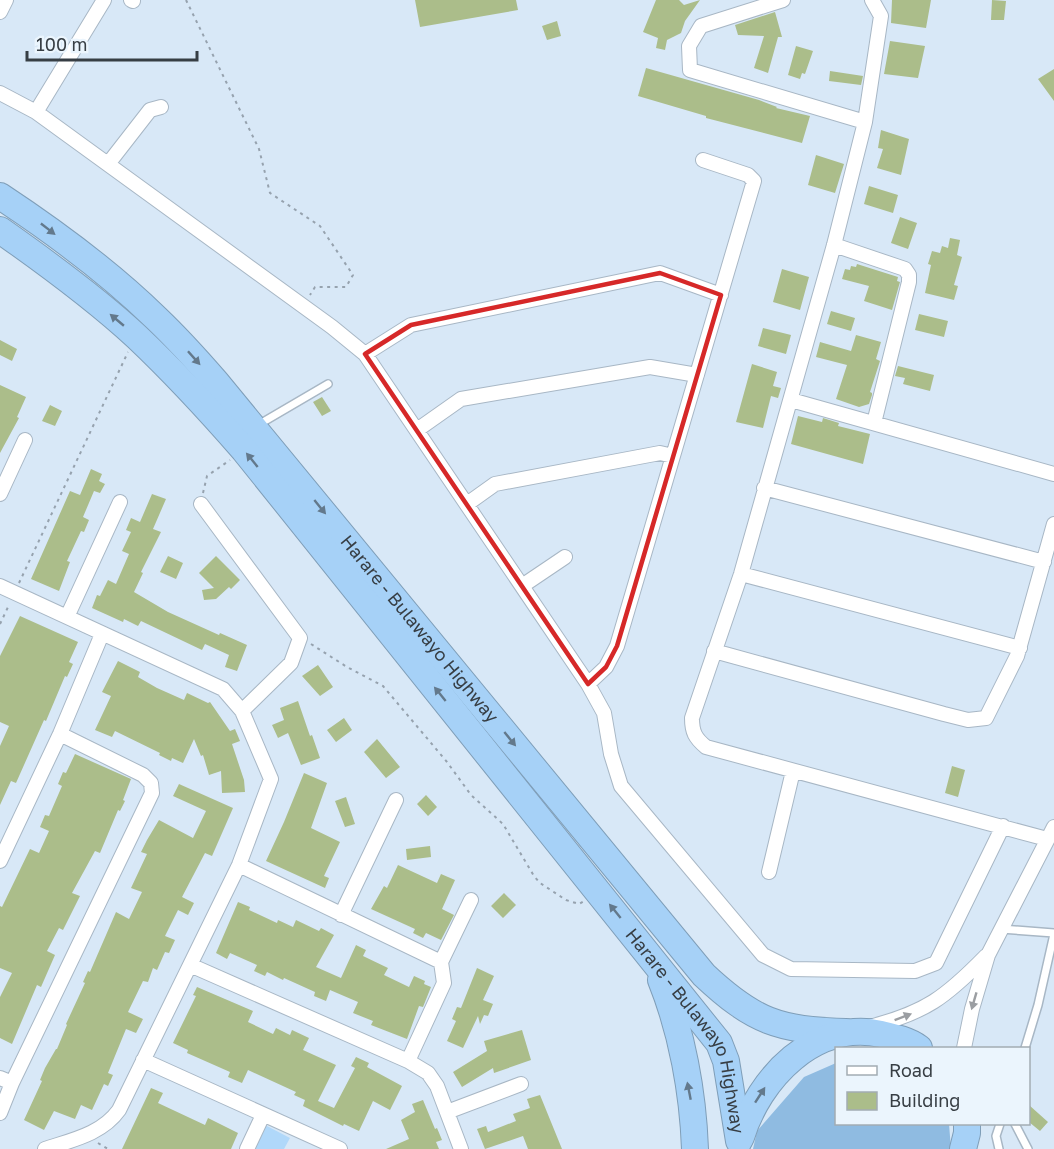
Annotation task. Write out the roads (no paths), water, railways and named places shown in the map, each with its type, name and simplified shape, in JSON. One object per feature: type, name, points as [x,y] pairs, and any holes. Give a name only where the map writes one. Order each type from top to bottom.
[{"type":"highway","name":"Harare - Bulawayo Highway","points":[[0,196],[36,219],[155,316],[216,382],[704,975],[748,1012],[773,1022],[795,1029],[871,1032],[897,1037],[918,1047]]},
{"type":"highway","name":"Harare - Bulawayo Highway","points":[[0,230],[53,267],[136,336],[173,372],[244,450],[719,1043],[726,1061],[739,1145]]},
{"type":"highway","points":[[652,957],[670,1002],[681,1049],[694,1112],[695,1149]]},
{"type":"highway","name":"Harare - Bulawayo Highway","points":[[739,1145],[746,1120],[768,1084],[798,1053],[826,1037],[846,1032]]},
{"type":"highway","points":[[963,1149],[967,1125]]},
{"type":"highway","points":[[967,1125],[972,1149]]},
{"type":"street","points":[[0,12],[6,0]]},
{"type":"street","points":[[36,112],[104,0]]},
{"type":"street","points":[[783,0],[701,26],[689,46],[690,70],[865,122]]},
{"type":"street","points":[[872,0],[881,16],[865,122],[791,400],[741,574],[692,718],[692,731],[706,747],[1003,826],[1051,833],[988,955],[972,1009],[964,1047]]},
{"type":"street","points":[[0,93],[36,112],[303,306],[365,354],[588,684],[604,713],[611,754],[621,786],[763,955],[791,969],[915,971],[936,963],[1003,826]]},
{"type":"street","points":[[108,164],[150,110],[161,107]]},
{"type":"street","points":[[588,684],[606,667],[617,646],[754,181],[748,175],[703,160]]},
{"type":"street","points":[[834,245],[905,269],[909,274],[909,282],[873,423]]},
{"type":"street","points":[[365,354],[411,325],[660,273],[721,295]]},
{"type":"street","points":[[417,430],[461,399],[650,367],[697,375]]},
{"type":"street","points":[[791,400],[1054,474]]},
{"type":"street","points":[[0,495],[25,440]]},
{"type":"street","points":[[467,504],[495,484],[660,453],[673,456]]},
{"type":"street","points":[[764,488],[1044,562]]},
{"type":"street","points":[[67,617],[120,502]]},
{"type":"street","points":[[201,504],[300,638],[291,663],[242,711]]},
{"type":"street","points":[[714,651],[944,714],[975,720],[986,718],[1020,648],[1054,524]]},
{"type":"street","points":[[522,586],[565,557]]},
{"type":"street","points":[[741,574],[1020,648]]},
{"type":"street","points":[[0,586],[223,689],[242,711],[271,780],[239,865],[119,1110],[112,1120],[85,1136],[45,1149]]},
{"type":"street","points":[[0,861],[60,734],[102,634]]},
{"type":"street","points":[[0,1113],[6,1081],[152,793],[151,783],[143,775],[60,734]]},
{"type":"street","points":[[769,872],[793,771]]},
{"type":"street","points":[[341,915],[396,800]]},
{"type":"street","points":[[239,865],[441,962]]},
{"type":"street","points":[[408,1061],[444,983],[441,962],[471,900]]},
{"type":"street","points":[[846,1032],[891,1021],[924,1008],[945,996],[988,955]]},
{"type":"street","points":[[190,965],[408,1061],[428,1073],[437,1086],[461,1149]]},
{"type":"street","points":[[144,1060],[340,1149]]},
{"type":"street","points":[[447,1112],[521,1084]]},
{"type":"street","points":[[247,1149],[263,1115]]},
{"type":"lane","points":[[255,427],[328,384]]},
{"type":"lane","points":[[1001,928],[1054,933],[1038,1005],[1024,1047]]},
{"type":"lane","points":[[999,1149],[996,1136],[1000,1125]]},
{"type":"lane","points":[[1016,1125],[1028,1149]]}]
